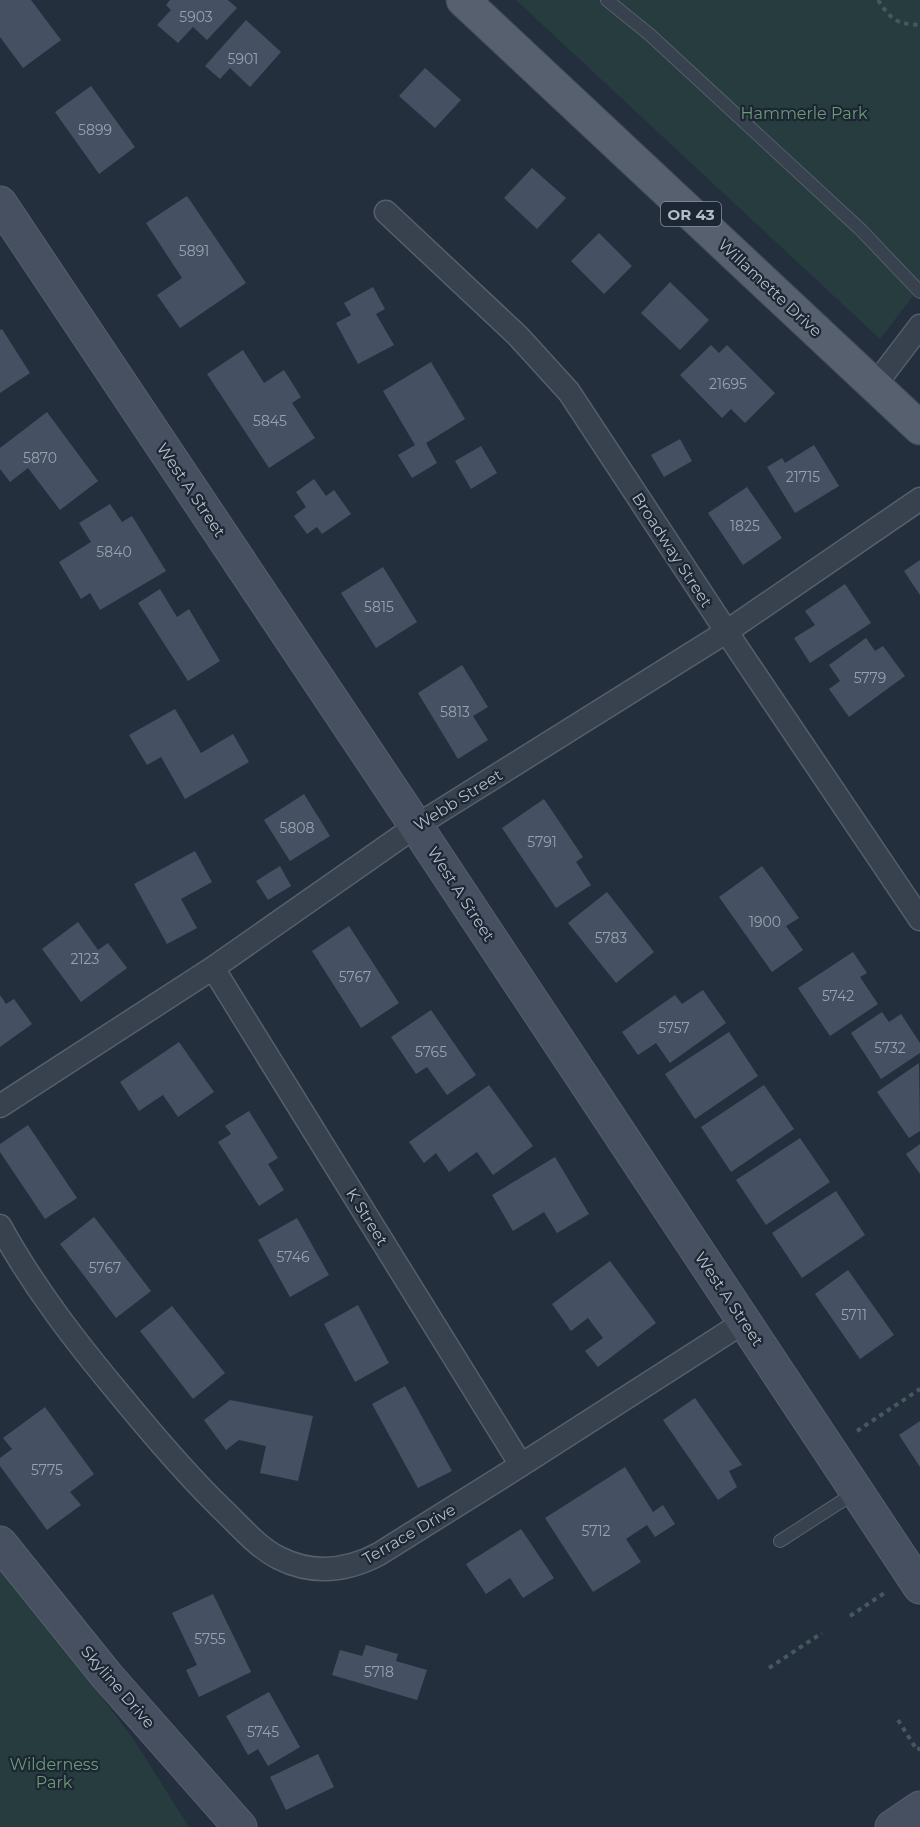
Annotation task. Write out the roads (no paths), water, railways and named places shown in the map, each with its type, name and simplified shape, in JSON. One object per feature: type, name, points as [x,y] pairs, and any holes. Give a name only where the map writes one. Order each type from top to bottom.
[{"type":"main road","name":"Willamette Drive","points":[[463,0],[920,428]]},
{"type":"street","name":"West A Street","points":[[0,203],[857,1491],[906,1587]]},
{"type":"street","name":"Broadway Street","points":[[386,212],[518,336],[569,392],[726,632],[920,919]]},
{"type":"street","points":[[875,385],[920,326]]},
{"type":"street","name":"Webb Street","points":[[0,1106],[213,968],[416,826],[726,632],[920,499]]},
{"type":"street","name":"K Street","points":[[213,968],[521,1466]]},
{"type":"street","name":"Terrace Drive","points":[[0,1226],[22,1267],[56,1317],[155,1438],[208,1495],[258,1544],[278,1558],[299,1566],[320,1570],[362,1563],[521,1466],[744,1322]]},
{"type":"street","name":"Skyline Drive","points":[[0,1543],[107,1676],[240,1827]]},
{"type":"street","points":[[892,1827],[920,1808]]},
{"type":"lane","points":[[607,0],[649,34],[861,230],[920,292]]},
{"type":"lane","points":[[780,1541],[857,1491]]},
{"type":"park label","name":"Hammerle Park","points":[[804,113]]},
{"type":"park label","name":"Wilderness Park","points":[[54,1773]]}]
